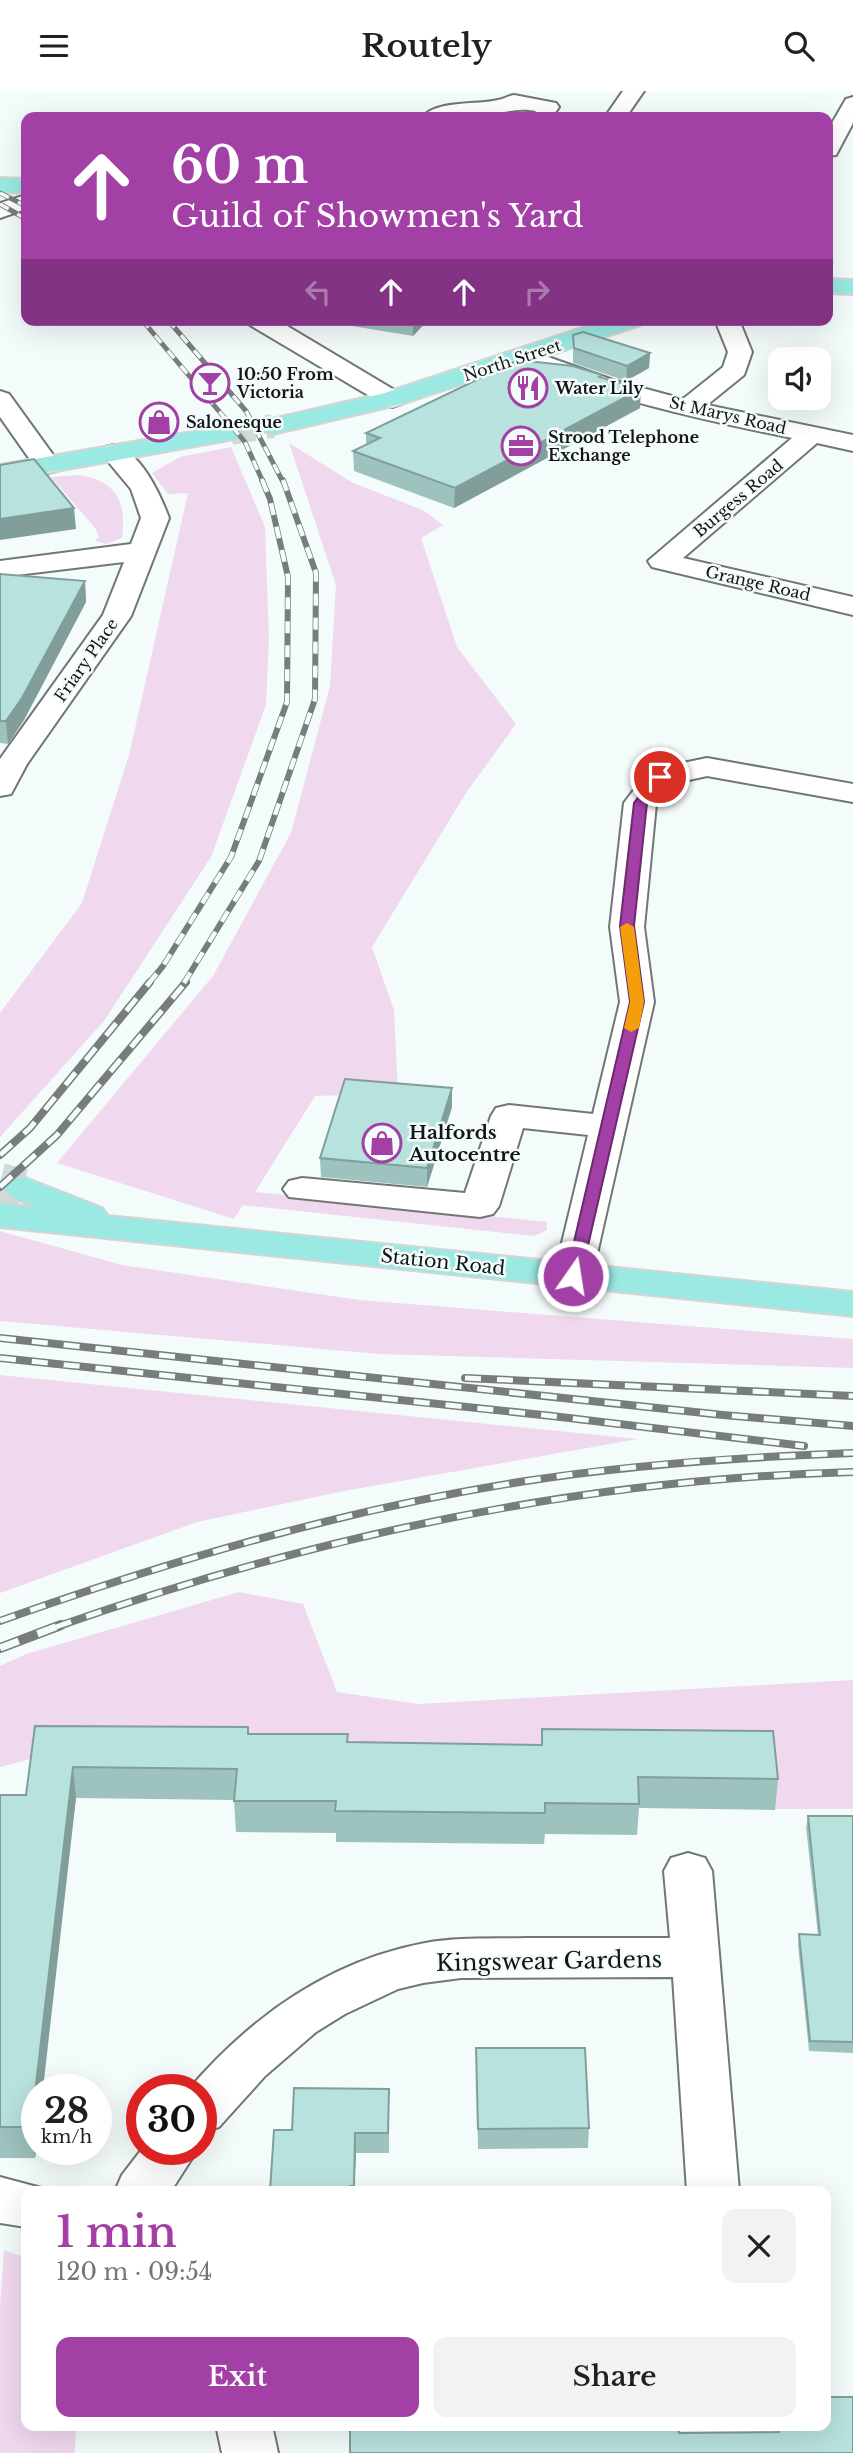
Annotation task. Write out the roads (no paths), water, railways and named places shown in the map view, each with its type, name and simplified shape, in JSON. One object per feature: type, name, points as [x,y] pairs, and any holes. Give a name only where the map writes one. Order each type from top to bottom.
[{"type":"main road","points":[[0,185],[21,186]]},
{"type":"main road","points":[[833,286],[853,287]]},
{"type":"main road","name":"North Street","points":[[273,426],[392,399],[614,326]]},
{"type":"main road","points":[[0,473],[231,433]]},
{"type":"main road","name":"Station Road","points":[[12,1201],[116,1229],[853,1304]]},
{"type":"street","points":[[619,112],[634,91]]},
{"type":"street","points":[[451,112],[505,106],[514,101],[550,107],[546,112]]},
{"type":"street","points":[[833,141],[853,103]]},
{"type":"street","points":[[0,211],[21,204]]},
{"type":"street","points":[[269,326],[392,399]]},
{"type":"street","points":[[689,407],[735,370],[740,352],[729,326]]},
{"type":"street","name":"St Marys Road","points":[[525,357],[597,383],[689,407],[853,443]]},
{"type":"street","points":[[0,399],[47,465]]},
{"type":"street","name":"Burgess Road","points":[[662,561],[813,434]]},
{"type":"street","name":"Friary Place","points":[[0,787],[12,764],[117,616],[144,551],[155,518],[144,487],[114,453]]},
{"type":"street","points":[[0,569],[144,551]]},
{"type":"street","name":"Grange Road","points":[[662,561],[853,606]]},
{"type":"street","points":[[573,1276],[637,1002],[627,926],[640,803],[660,777],[707,767],[853,793]]},
{"type":"street","points":[[302,1189],[481,1206],[509,1116],[608,1126]]},
{"type":"street","points":[[689,1877],[713,2186]]},
{"type":"street","name":"Kingswear Gardens","points":[[217,2093],[245,2061],[288,2023],[338,1994],[398,1970],[423,1963],[463,1959],[696,1958]]},
{"type":"street","points":[[145,2186],[161,2165]]},
{"type":"street","points":[[0,2200],[21,2204]]},
{"type":"street","points":[[245,2431],[250,2453]]},
{"type":"tunnel","points":[[231,433],[273,426]]},
{"type":"tunnel","points":[[0,1182],[23,1188]]},
{"type":"railway","points":[[0,193],[21,204]]},
{"type":"railway","points":[[0,204],[21,216]]},
{"type":"railway","points":[[147,326],[245,442],[263,482]]},
{"type":"railway","points":[[173,326],[246,411],[283,482]]},
{"type":"railway","points":[[149,983],[163,966],[231,857],[287,702],[288,577],[270,499],[262,480]]},
{"type":"railway","points":[[184,983],[259,861],[315,699],[316,573],[283,480]]},
{"type":"railway","points":[[0,1155],[30,1128],[150,982]]},
{"type":"railway","points":[[0,1187],[57,1135],[186,982]]},
{"type":"railway","points":[[0,1338],[723,1415],[853,1426]]},
{"type":"railway","points":[[0,1358],[552,1416],[804,1446]]},
{"type":"railway","points":[[465,1378],[853,1396]]},
{"type":"railway","points":[[0,1621],[195,1557],[392,1506],[567,1475],[730,1459],[853,1453]]},
{"type":"railway","points":[[56,1627],[250,1566],[449,1518],[549,1500],[650,1487],[751,1477],[853,1472]]},
{"type":"railway","points":[[0,1648],[61,1625]]},
{"type":"place","name":"10:50 From Victoria","points":[[210,383]]},
{"type":"place","name":"Water Lily","points":[[528,388]]},
{"type":"place","name":"Salonesque","points":[[159,422]]},
{"type":"place","name":"Strood Telephone Exchange","points":[[521,446]]},
{"type":"place","name":"Halfords Autocentre","points":[[382,1143]]}]
